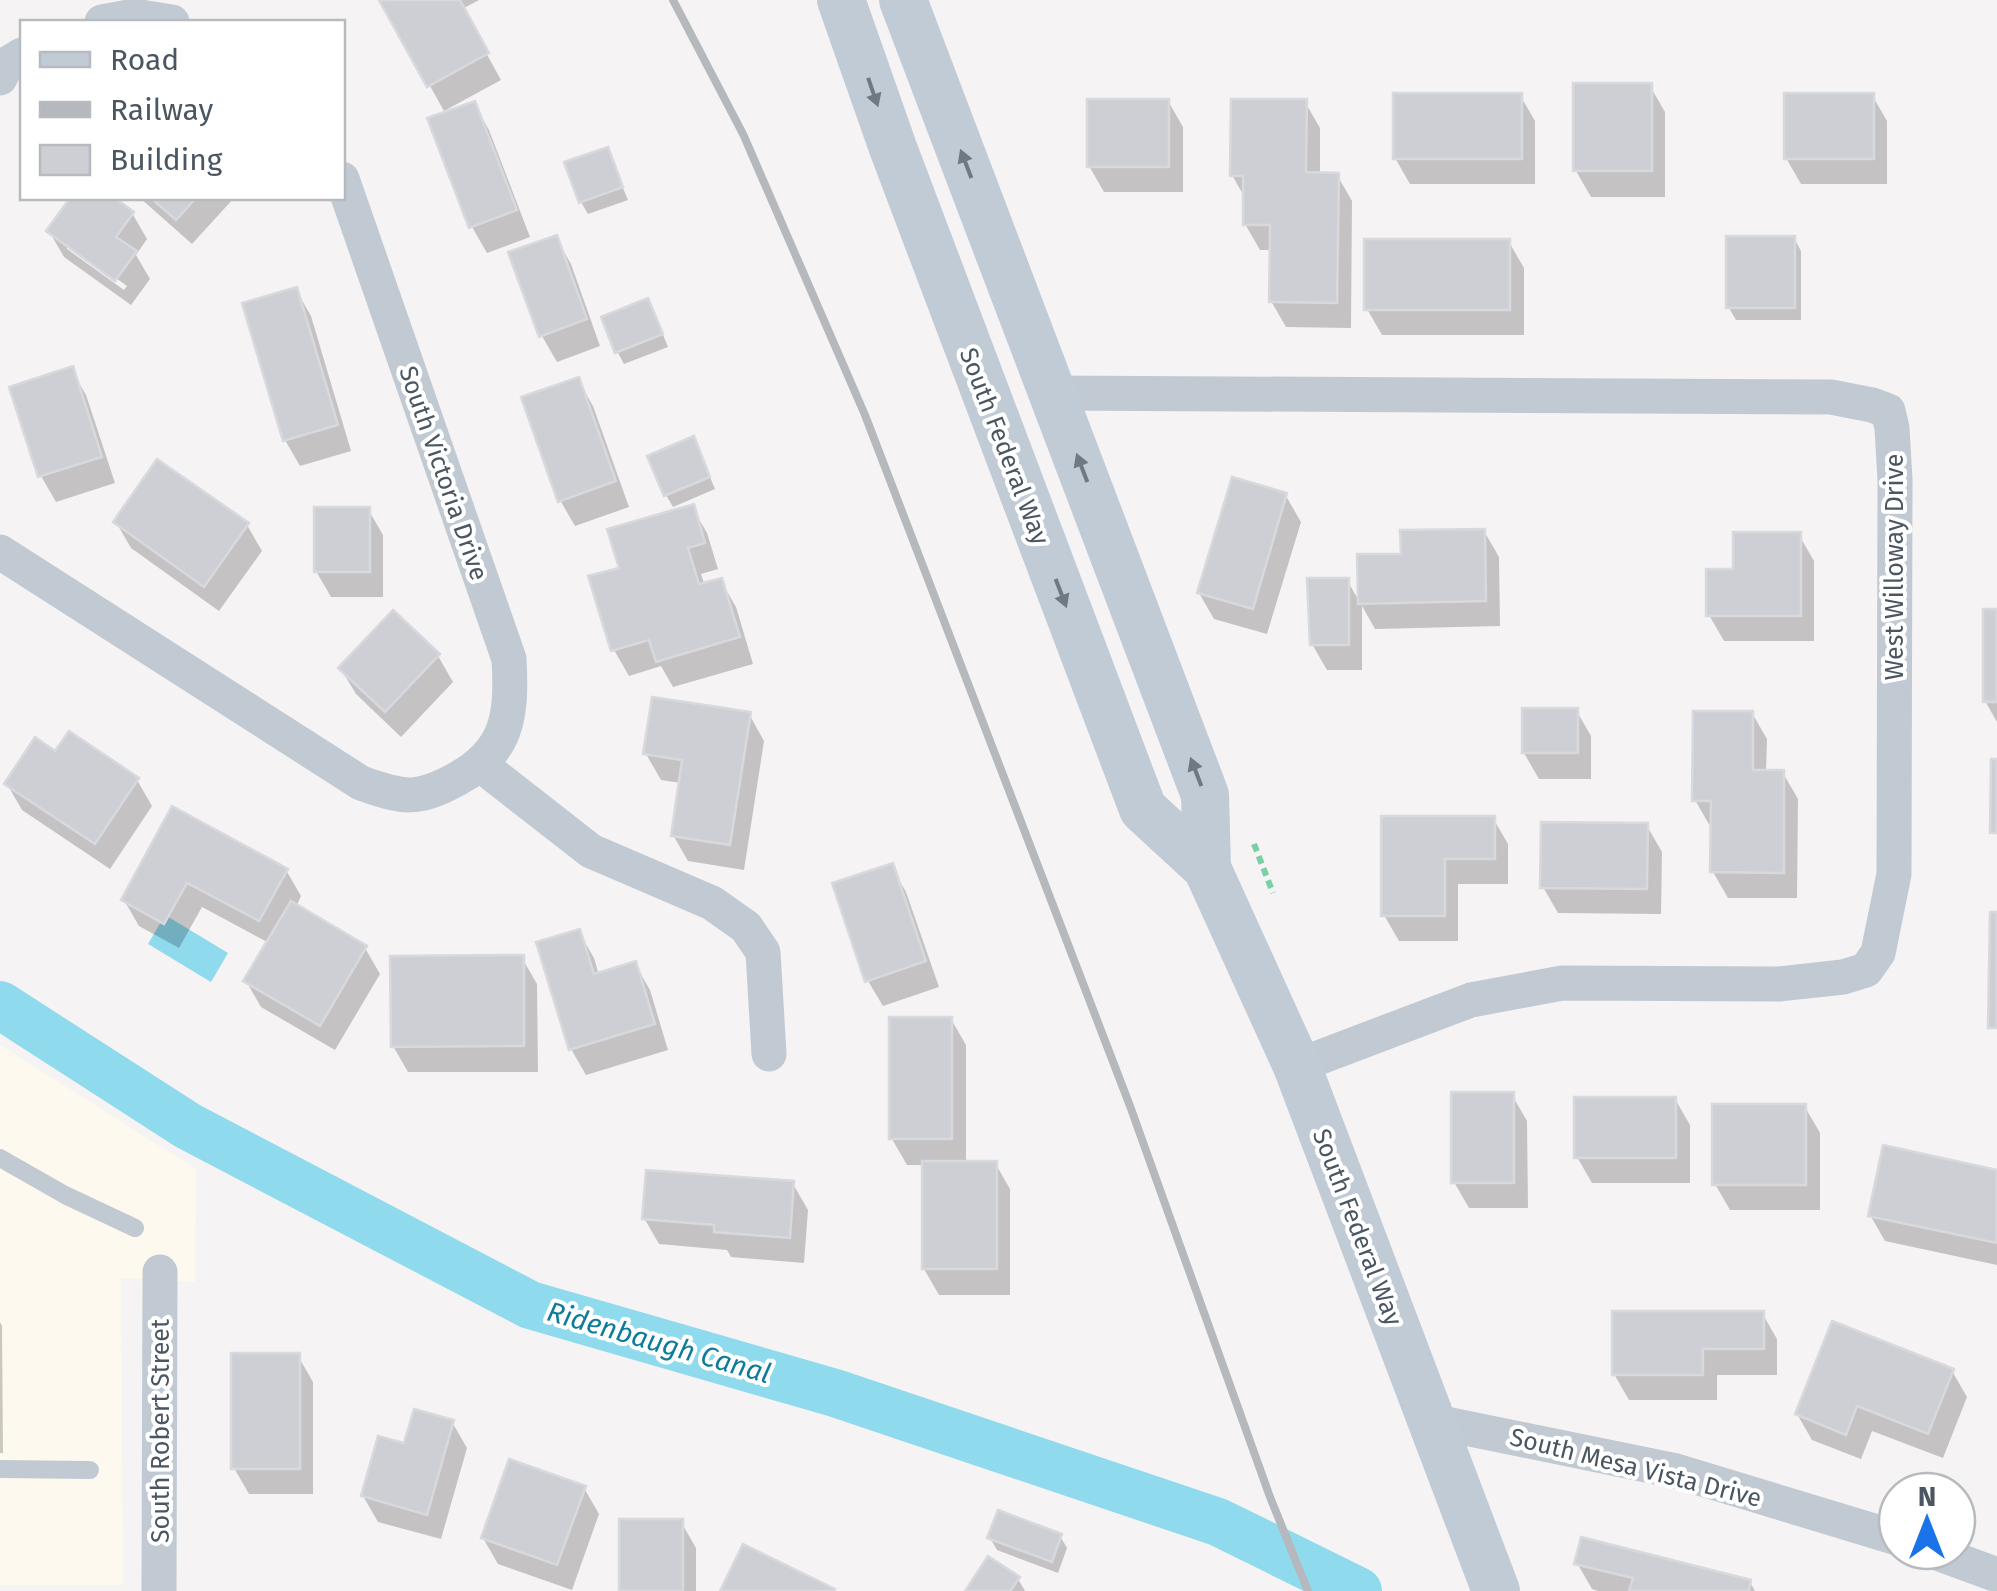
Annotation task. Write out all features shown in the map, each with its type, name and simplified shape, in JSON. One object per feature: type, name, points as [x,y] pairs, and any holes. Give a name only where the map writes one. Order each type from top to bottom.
[{"type":"main road","name":"South Federal Way","points":[[842,0],[892,148],[1143,809],[1207,868]]},
{"type":"main road","name":"South Federal Way","points":[[903,0],[1205,795],[1207,868],[1297,1066],[1496,1591]]},
{"type":"street","points":[[123,13],[161,20]]},
{"type":"street","points":[[0,78],[8,64],[20,56]]},
{"type":"street","name":"South Victoria Drive","points":[[345,188],[509,659],[511,699],[502,734],[482,766]]},
{"type":"street","name":"West Willoway Drive","points":[[1053,393],[1831,397],[1888,411],[1895,480],[1894,874],[1878,953],[1866,970],[1843,977],[1778,984],[1562,983],[1472,1000],[1297,1066]]},
{"type":"street","points":[[0,552],[361,783],[394,795],[430,794],[482,766],[591,851],[712,903],[746,927],[763,952],[769,1054]]},
{"type":"street","name":"South Robert Street","points":[[159,1591],[160,1272]]},
{"type":"street","name":"South Mesa Vista Drive","points":[[1432,1421],[1676,1471],[1877,1532]]},
{"type":"lane","points":[[0,1158],[64,1195],[135,1228]]},
{"type":"lane","points":[[0,1469],[90,1470]]},
{"type":"shaded area","points":[[0,1045],[196,1169],[195,1282],[121,1278],[123,1585],[0,1585]]},
{"type":"water","points":[[165,915],[228,953],[211,982],[148,944]]},
{"type":"building","points":[[379,0],[460,0],[489,53],[427,87]]},
{"type":"building","points":[[1573,83],[1652,83],[1652,171],[1573,171]]},
{"type":"building","points":[[1393,93],[1522,93],[1522,159],[1393,159]]},
{"type":"building","points":[[1784,93],[1874,93],[1874,159],[1784,159]]},
{"type":"building","points":[[1087,99],[1169,99],[1169,167],[1087,167]]},
{"type":"building","points":[[1231,99],[1307,99],[1306,172],[1339,173],[1337,303],[1269,302],[1270,225],[1243,225],[1243,176],[1230,176]]},
{"type":"building","points":[[475,101],[517,210],[469,228],[427,118]]},
{"type":"building","points":[[608,147],[623,187],[579,203],[564,162]]},
{"type":"building","points":[[69,200],[118,200],[134,212],[116,237],[137,251],[115,281],[46,231]]},
{"type":"building","points":[[153,200],[194,200],[176,220]]},
{"type":"building","points":[[557,235],[587,319],[539,337],[508,252]]},
{"type":"building","points":[[1726,236],[1795,236],[1795,308],[1726,308]]},
{"type":"building","points":[[1364,239],[1510,239],[1510,310],[1364,310]]},
{"type":"building","points":[[297,287],[338,425],[283,441],[242,303]]},
{"type":"building","points":[[648,298],[663,334],[615,353],[601,317]]},
{"type":"building","points":[[73,366],[102,457],[38,477],[9,387]]},
{"type":"building","points":[[579,377],[616,481],[558,502],[521,397]]},
{"type":"building","points":[[694,436],[710,477],[664,496],[647,456]]},
{"type":"building","points":[[157,459],[249,523],[204,587],[113,522]]},
{"type":"building","points":[[1232,477],[1287,493],[1253,609],[1197,593]]},
{"type":"building","points":[[694,504],[705,543],[688,548],[699,584],[722,578],[740,637],[656,662],[649,640],[611,651],[588,576],[619,568],[607,529]]},
{"type":"building","points":[[314,507],[370,507],[370,572],[314,572]]},
{"type":"building","points":[[1485,529],[1486,601],[1358,604],[1357,554],[1401,554],[1400,530]]},
{"type":"building","points":[[1733,532],[1801,532],[1801,616],[1706,616],[1706,569],[1733,569]]},
{"type":"building","points":[[1307,578],[1349,578],[1349,645],[1310,645]]},
{"type":"building","points":[[1983,609],[1997,609],[1997,702],[1983,702]]},
{"type":"building","points":[[393,610],[440,654],[385,712],[338,668]]},
{"type":"building","points":[[652,697],[751,712],[730,845],[671,836],[682,760],[643,754]]},
{"type":"building","points":[[1522,708],[1578,708],[1578,753],[1522,753]]},
{"type":"building","points":[[1693,711],[1753,711],[1753,770],[1784,770],[1784,873],[1710,872],[1711,801],[1692,801]]},
{"type":"building","points":[[69,731],[139,778],[95,844],[4,784],[35,737],[55,751]]},
{"type":"building","points":[[1991,759],[1997,759],[1997,833],[1990,833]]},
{"type":"building","points":[[172,806],[288,869],[259,921],[187,883],[164,924],[121,900]]},
{"type":"building","points":[[1381,816],[1495,816],[1495,859],[1445,859],[1445,916],[1381,916]]},
{"type":"building","points":[[1541,822],[1648,823],[1647,889],[1540,888]]},
{"type":"building","points":[[893,863],[926,961],[865,982],[832,883]]},
{"type":"building","points":[[291,901],[367,946],[320,1026],[243,981]]},
{"type":"building","points":[[1990,912],[1997,912],[1997,1028],[1988,1028]]},
{"type":"building","points":[[580,929],[594,974],[636,961],[655,1024],[569,1050],[536,942]]},
{"type":"building","points":[[524,955],[524,1046],[391,1047],[390,956]]},
{"type":"building","points":[[889,1017],[952,1017],[952,1139],[889,1139]]},
{"type":"building","points":[[1451,1092],[1514,1092],[1514,1183],[1451,1183]]},
{"type":"building","points":[[1574,1097],[1676,1097],[1676,1158],[1574,1158]]},
{"type":"building","points":[[1712,1104],[1806,1104],[1806,1185],[1712,1185]]},
{"type":"building","points":[[1883,1145],[1997,1170],[1997,1243],[1868,1216]]},
{"type":"building","points":[[922,1161],[997,1161],[997,1269],[922,1269]]},
{"type":"building","points":[[646,1170],[794,1181],[790,1238],[714,1232],[714,1225],[642,1219]]},
{"type":"building","points":[[1612,1311],[1764,1311],[1764,1349],[1703,1349],[1703,1375],[1612,1375]]},
{"type":"building","points":[[1832,1321],[1954,1369],[1928,1434],[1857,1406],[1846,1435],[1795,1414]]},
{"type":"building","points":[[231,1353],[300,1353],[300,1469],[231,1469]]},
{"type":"building","points":[[414,1409],[454,1420],[427,1515],[361,1496],[378,1436],[404,1443]]},
{"type":"building","points":[[509,1459],[586,1486],[557,1565],[481,1538]]},
{"type":"building","points":[[998,1510],[1062,1534],[1052,1562],[987,1538]]},
{"type":"building","points":[[619,1519],[683,1519],[683,1591],[619,1591]]},
{"type":"building","points":[[1581,1537],[1751,1580],[1749,1591],[1629,1591],[1633,1578],[1574,1564]]},
{"type":"building","points":[[743,1544],[835,1589],[834,1591],[720,1591]]},
{"type":"building","points":[[988,1556],[1020,1577],[1010,1591],[965,1591]]},
{"type":"waterway","name":"Ridenbaugh Canal","points":[[0,1005],[188,1126],[530,1305],[835,1393],[1218,1522],[1358,1591]]},
{"type":"railway","points":[[673,0],[743,134],[865,415],[1130,1106],[1270,1497],[1308,1591]]}]
